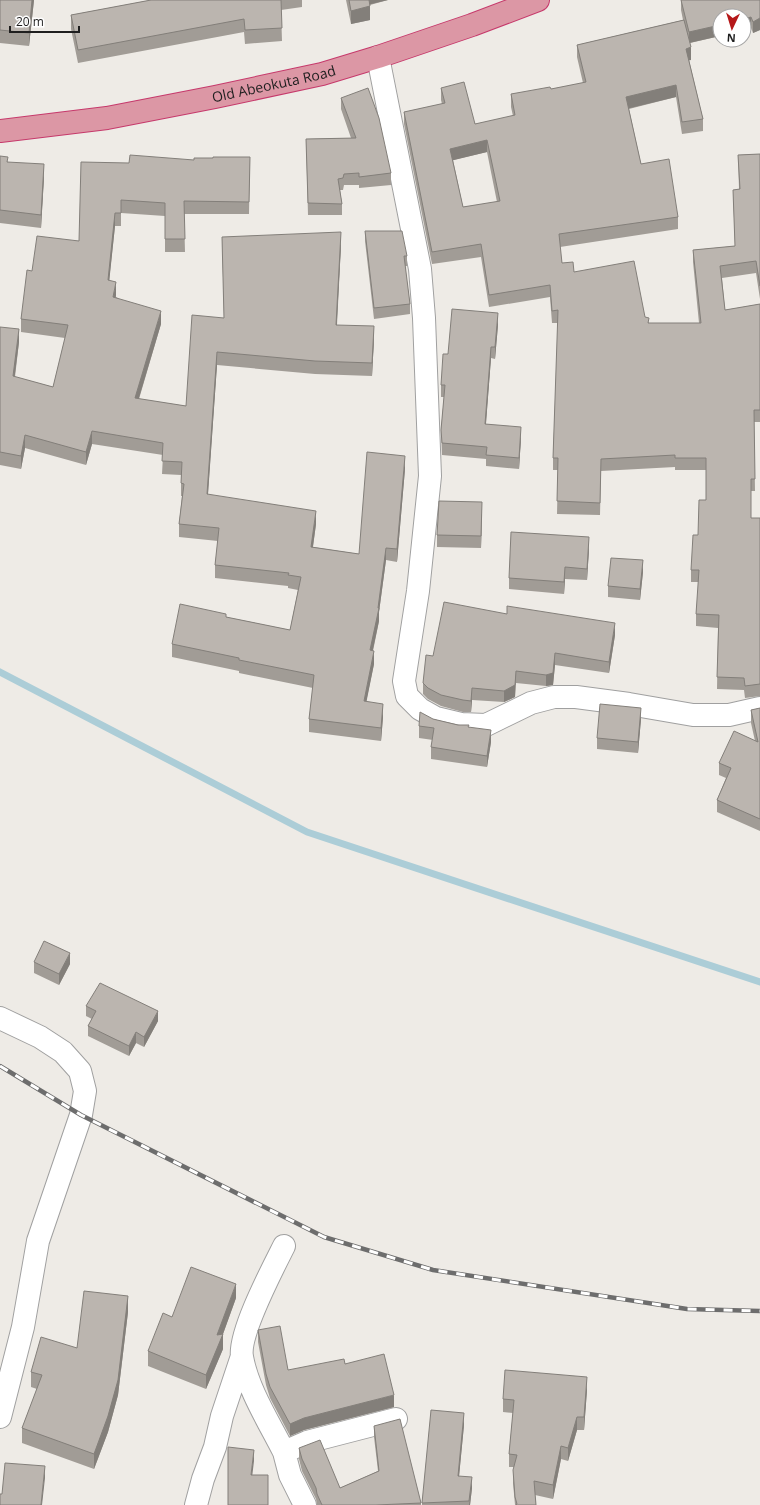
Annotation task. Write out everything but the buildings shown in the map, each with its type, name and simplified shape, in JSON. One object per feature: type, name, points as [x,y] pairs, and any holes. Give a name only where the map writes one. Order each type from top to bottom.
[{"type":"highway","name":"Old Abeokuta Road","points":[[0,131],[107,118],[322,74],[378,57],[472,25],[538,0]]},
{"type":"street","points":[[378,57],[420,269],[424,318],[430,476],[418,591],[404,681],[407,696],[420,709],[436,718],[461,724],[486,725],[531,703],[554,697],[576,696],[693,715],[729,715],[760,708]]},
{"type":"street","points":[[0,1018],[40,1037],[63,1052],[80,1071],[85,1091],[81,1115],[38,1241],[23,1327],[1,1412]]},
{"type":"street","points":[[196,1505],[203,1479],[215,1447],[222,1416],[242,1356],[244,1338],[252,1314],[284,1246]]},
{"type":"street","points":[[242,1356],[253,1393],[284,1452],[290,1475],[305,1505]]},
{"type":"street","points":[[284,1452],[307,1442],[396,1419]]},
{"type":"waterway","points":[[0,672],[307,832],[760,982]]},
{"type":"railway","points":[[0,1066],[81,1115],[324,1237],[433,1270],[687,1309],[760,1311]]}]
